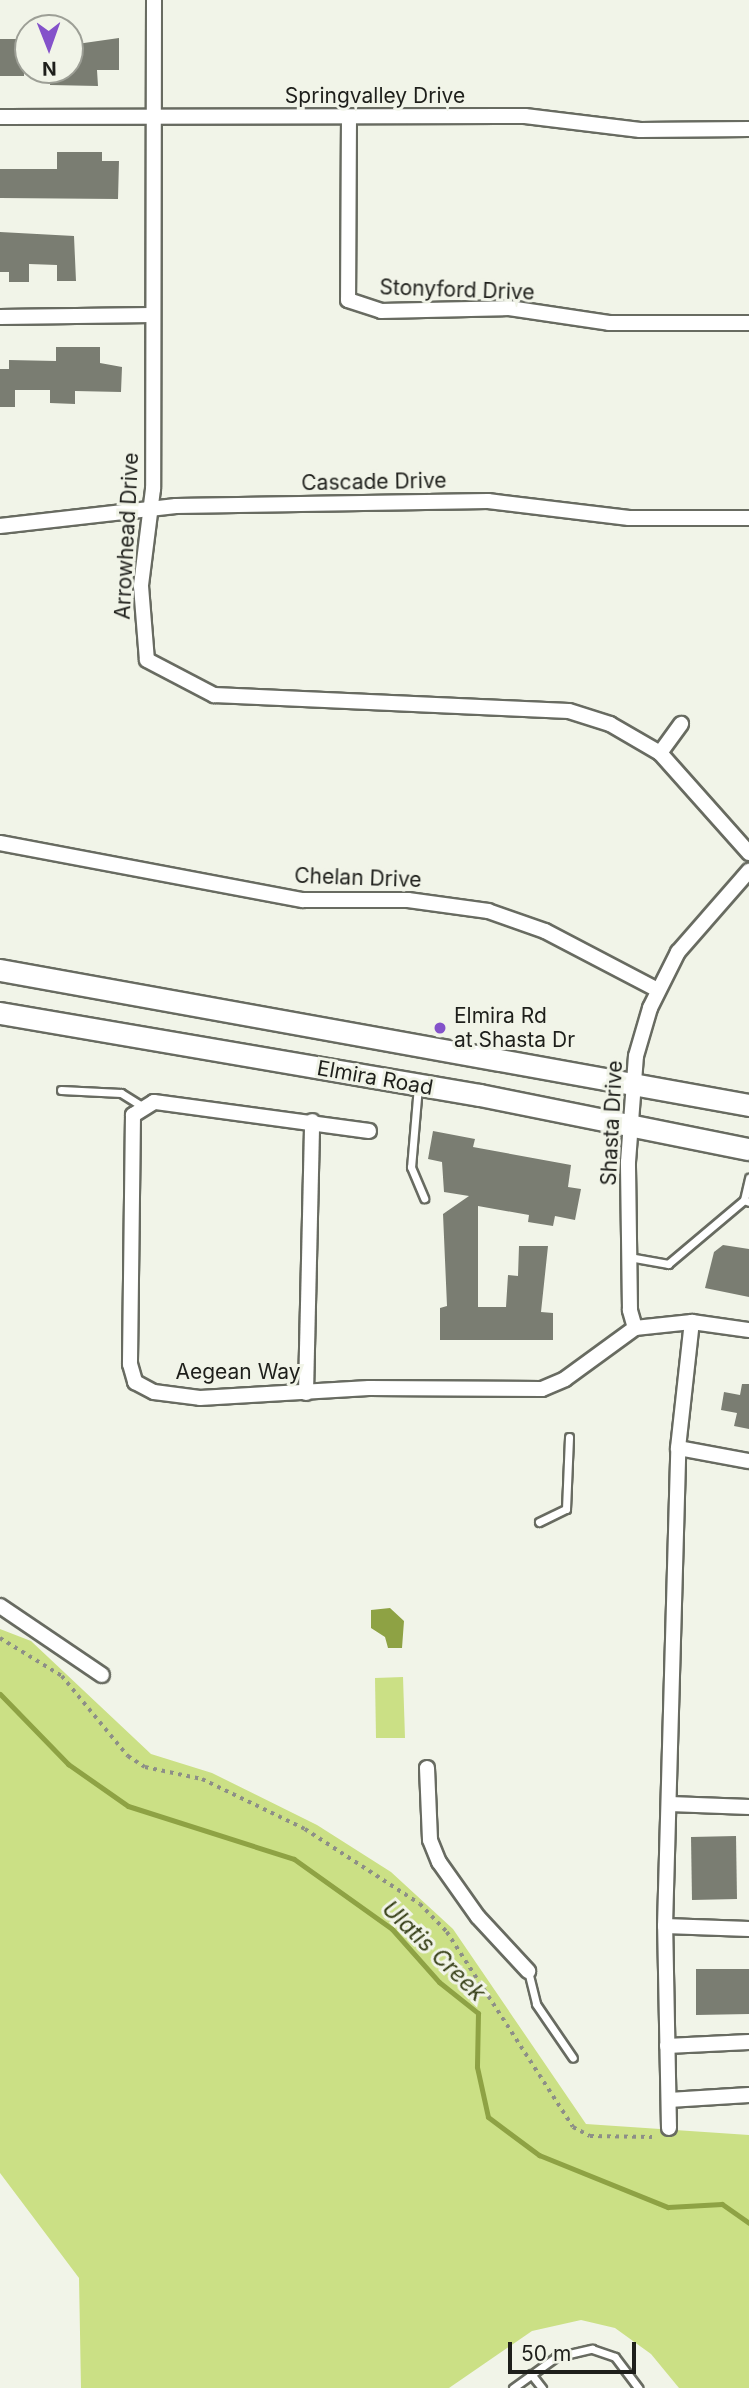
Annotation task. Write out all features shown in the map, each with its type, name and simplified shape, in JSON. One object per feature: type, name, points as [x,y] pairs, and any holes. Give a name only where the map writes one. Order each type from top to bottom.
[{"type":"main road","name":"Elmira Road","points":[[0,970],[634,1082],[749,1105]]},
{"type":"main road","name":"Elmira Road","points":[[0,1013],[418,1085],[749,1149]]},
{"type":"street","name":"Arrowhead Drive","points":[[154,0],[152,510],[141,586],[147,660],[198,687],[236,697],[569,711],[610,724],[660,752],[749,853]]},
{"type":"street","name":"Springvalley Drive","points":[[0,117],[525,116],[640,130],[749,129]]},
{"type":"street","name":"Stonyford Drive","points":[[349,117],[348,300],[382,311],[509,308],[609,323],[749,324]]},
{"type":"street","points":[[0,317],[152,315]]},
{"type":"street","name":"Cascade Drive","points":[[0,526],[152,510],[488,502],[629,518],[749,518]]},
{"type":"street","points":[[660,752],[681,724]]},
{"type":"street","name":"Chelan Drive","points":[[0,843],[303,900],[408,900],[488,911],[545,931],[658,990]]},
{"type":"street","name":"Shasta Drive","points":[[635,1328],[629,1257],[631,1127],[636,1056],[658,990],[696,926],[749,871]]},
{"type":"street","points":[[142,1106],[168,1103],[369,1131]]},
{"type":"street","name":"Aegean Way","points":[[142,1106],[133,1115],[130,1145],[130,1364],[135,1382],[154,1392],[200,1398],[369,1388],[542,1389],[565,1379],[635,1328]]},
{"type":"street","points":[[306,1393],[312,1122]]},
{"type":"street","points":[[669,2128],[665,1926],[678,1448],[692,1322]]},
{"type":"street","points":[[635,1328],[692,1322],[749,1331]]},
{"type":"street","points":[[678,1448],[749,1461]]},
{"type":"street","points":[[0,1606],[102,1675]]},
{"type":"street","points":[[427,1768],[430,1840],[439,1862],[478,1917],[528,1971]]},
{"type":"street","points":[[670,1804],[749,1807]]},
{"type":"street","points":[[665,1926],[749,1929]]},
{"type":"street","points":[[667,2046],[749,2042]]},
{"type":"street","points":[[668,2100],[749,2095]]},
{"type":"lane","points":[[418,1085],[411,1167],[424,1198]]},
{"type":"lane","points":[[61,1090],[121,1093],[142,1106]]},
{"type":"lane","points":[[629,1257],[668,1264],[746,1201],[749,1178]]},
{"type":"lane","points":[[540,1522],[566,1509],[569,1437]]},
{"type":"lane","points":[[528,1971],[536,2004],[573,2058]]},
{"type":"lane","points":[[513,2388],[556,2357],[592,2349],[615,2357],[638,2388]]},
{"type":"lane","points":[[531,2374],[542,2388]]},
{"type":"path","points":[[0,1638],[62,1676],[128,1756],[145,1767],[202,1779],[305,1829],[420,1904],[447,1932],[573,2127],[590,2136],[652,2137]]},
{"type":"shaded area","points":[[390,1608],[404,1621],[402,1648],[388,1648],[385,1637],[371,1628],[371,1610]]},
{"type":"shaded area","points":[[0,1629],[31,1641],[151,1754],[212,1773],[317,1825],[391,1872],[453,1929],[586,2124],[749,2135],[749,2388],[679,2388],[651,2354],[615,2328],[581,2320],[532,2331],[449,2388],[81,2388],[79,2278],[0,2173]]},
{"type":"shaded area","points":[[403,1677],[405,1738],[376,1738],[375,1678]]},
{"type":"building","points":[[119,38],[119,70],[97,70],[98,86],[50,85],[84,84],[84,43]]},
{"type":"building","points":[[0,39],[14,39],[14,76],[0,76]]},
{"type":"building","points":[[57,152],[102,152],[102,161],[119,161],[118,199],[0,198],[0,169],[57,169]]},
{"type":"building","points":[[0,232],[74,236],[76,281],[57,281],[57,265],[29,264],[29,282],[9,282],[9,272],[0,272]]},
{"type":"building","points":[[56,347],[100,347],[100,363],[122,367],[121,392],[75,391],[75,404],[50,403],[50,390],[15,390],[15,407],[0,407],[0,369],[9,369],[9,360],[56,361]]},
{"type":"building","points":[[433,1131],[475,1139],[473,1147],[571,1165],[568,1187],[581,1189],[575,1220],[555,1216],[553,1226],[528,1222],[529,1215],[478,1206],[478,1307],[506,1307],[508,1275],[518,1276],[519,1246],[548,1246],[541,1312],[553,1313],[553,1340],[440,1340],[440,1308],[447,1306],[443,1214],[469,1196],[444,1192],[442,1162],[428,1159]]},
{"type":"building","points":[[723,1245],[749,1249],[749,1297],[705,1288],[714,1252]]},
{"type":"building","points":[[742,1384],[749,1384],[749,1429],[734,1426],[737,1413],[721,1410],[724,1392],[740,1395]]},
{"type":"building","points":[[736,1836],[737,1899],[692,1900],[691,1837]]},
{"type":"building","points":[[696,1969],[749,1969],[749,2014],[696,2015]]},
{"type":"waterway","name":"Ulatis Creek","points":[[0,1694],[68,1764],[128,1806],[294,1859],[392,1929],[439,1982],[478,2013],[477,2067],[488,2117],[539,2155],[668,2207],[722,2204],[749,2223]]},
{"type":"place","name":"Elmira Rd at Shasta Dr","points":[[440,1028]]}]
